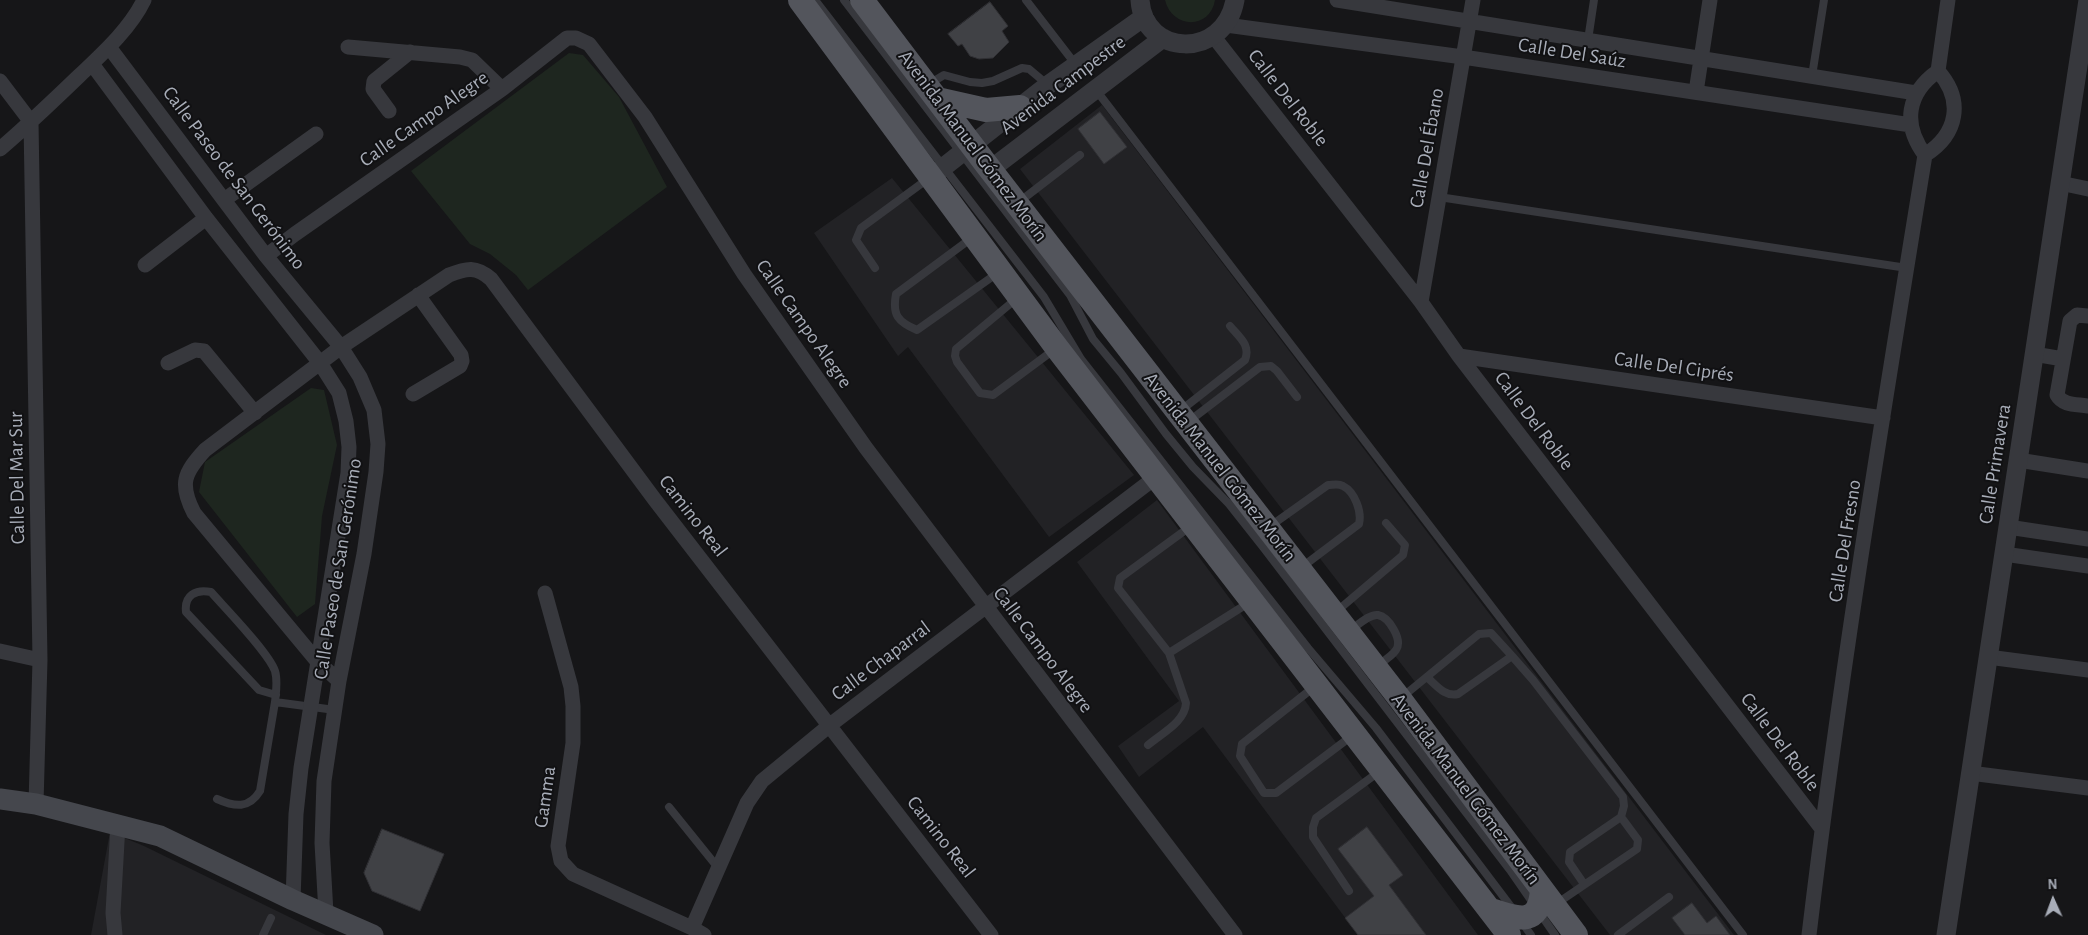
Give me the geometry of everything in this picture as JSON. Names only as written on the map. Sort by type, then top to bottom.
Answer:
[{"type":"main road","name":"Avenida Manuel Gómez Morín","points":[[800,0],[937,172],[974,236],[1057,348],[1250,601],[1317,684],[1490,910],[1532,916],[1576,935]]},
{"type":"main road","name":"Avenida Manuel Gómez Morín","points":[[862,0],[932,92],[966,148],[991,169],[1374,668],[1400,699],[1532,916]]},
{"type":"main road","points":[[932,92],[986,110],[1020,107]]},
{"type":"main road","points":[[0,798],[36,804],[160,836],[293,900],[373,935]]},
{"type":"street","points":[[0,149],[32,122],[109,47],[140,10],[144,0]]},
{"type":"street","points":[[1142,8],[1152,29],[1163,38],[1175,43],[1188,45],[1202,42],[1220,31],[1232,14],[1235,0]]},
{"type":"street","name":"Calle Del Saúz","points":[[1339,0],[1916,93]]},
{"type":"street","name":"Calle Del Ébano","points":[[1421,302],[1473,0]]},
{"type":"street","points":[[1696,92],[1710,0]]},
{"type":"street","points":[[1938,71],[1947,81],[1953,94],[1955,109],[1952,123],[1946,136],[1937,148],[1925,155],[1913,136],[1911,125],[1912,103],[1922,84],[1938,71],[1948,0]]},
{"type":"street","name":"Calle Primavera","points":[[1946,935],[2088,0]]},
{"type":"street","name":"Avenida Campestre","points":[[937,172],[1076,64],[1142,8]]},
{"type":"street","name":"Calle Del Saúz","points":[[1220,31],[1463,57],[1911,125]]},
{"type":"street","name":"Calle Del Roble","points":[[1220,31],[1459,356],[1822,829]]},
{"type":"street","name":"Calle Campo Alegre","points":[[266,256],[502,89],[567,38],[576,38],[589,44],[645,117],[744,274],[866,448],[1235,935]]},
{"type":"street","name":"Avenida Campestre","points":[[991,169],[1163,38]]},
{"type":"street","name":"Calle Paseo de San Gerónimo","points":[[109,47],[266,256],[340,347],[360,377],[374,410],[378,444],[376,472],[364,554],[339,681],[324,780],[322,843],[326,914]]},
{"type":"street","points":[[348,47],[468,58],[502,89]]},
{"type":"street","points":[[389,111],[373,88],[374,81],[410,52]]},
{"type":"street","name":"Calle Paseo de San Gerónimo","points":[[92,64],[206,218],[320,363],[339,393],[348,438],[348,473],[317,661],[296,814],[293,900]]},
{"type":"street","points":[[0,81],[32,122]]},
{"type":"street","name":"Calle Del Mar Sur","points":[[32,122],[40,660],[36,804]]},
{"type":"street","points":[[224,200],[316,134]]},
{"type":"street","name":"Calle Del Fresno","points":[[1809,935],[1822,829],[1883,418],[1925,155]]},
{"type":"street","points":[[2060,183],[2088,188]]},
{"type":"street","points":[[145,265],[206,218]]},
{"type":"street","name":"Camino Real","points":[[339,681],[317,661],[194,513],[186,498],[184,481],[188,470],[205,450],[340,347],[449,275],[462,270],[482,272],[490,279],[655,500],[991,935]]},
{"type":"street","points":[[413,394],[460,366],[462,361],[461,355],[418,295]]},
{"type":"street","points":[[2088,316],[2077,315],[2070,320],[2057,395],[2065,403],[2088,406]]},
{"type":"street","points":[[168,363],[195,350],[204,351],[255,412]]},
{"type":"street","points":[[2034,354],[2063,359]]},
{"type":"street","name":"Calle Del Ciprés","points":[[1459,356],[1883,418]]},
{"type":"street","points":[[2018,460],[2088,471]]},
{"type":"street","name":"Calle Chaparral","points":[[698,931],[719,869],[747,803],[756,788],[830,725],[1156,477]]},
{"type":"street","points":[[2008,527],[2088,538]]},
{"type":"street","points":[[2004,554],[2088,566]]},
{"type":"street","name":"Gamma","points":[[545,593],[571,687],[573,706],[573,743],[558,846],[561,861],[573,874],[698,931]]},
{"type":"street","points":[[0,651],[40,660]]},
{"type":"street","points":[[1988,657],[2088,670]]},
{"type":"street","points":[[1970,774],[2088,788]]},
{"type":"street","points":[[115,935],[113,913],[118,824]]},
{"type":"lane","points":[[815,0],[937,172],[992,228],[1044,297],[1081,359],[1308,648],[1532,916],[1554,935]]},
{"type":"lane","points":[[844,0],[966,148],[1070,295],[1093,339],[1166,434],[1193,467],[1229,504],[1263,547],[1510,870],[1532,916]]},
{"type":"lane","points":[[1026,0],[1076,64]]},
{"type":"lane","points":[[1588,40],[1594,0]]},
{"type":"lane","points":[[1812,76],[1824,0]]},
{"type":"lane","points":[[932,92],[944,75],[970,82],[993,81],[1022,68],[1029,69],[1048,85]]},
{"type":"lane","points":[[1095,88],[1743,935]]},
{"type":"lane","points":[[1017,203],[1080,155]]},
{"type":"lane","points":[[875,268],[856,240],[856,235],[861,228],[937,172]]},
{"type":"lane","points":[[1439,197],[1907,268]]},
{"type":"lane","points":[[974,236],[896,294],[894,306],[896,316],[905,325],[917,330],[1000,270]]},
{"type":"lane","points":[[1020,296],[956,349],[957,362],[980,393],[994,395],[1057,348]]},
{"type":"lane","points":[[1182,418],[1245,360],[1248,353],[1247,346],[1230,326]]},
{"type":"lane","points":[[1182,418],[1260,367],[1271,366],[1297,397]]},
{"type":"lane","points":[[1268,528],[1328,486],[1338,484],[1345,487],[1360,508],[1359,524],[1299,570]]},
{"type":"lane","points":[[1340,623],[1403,555],[1404,545],[1386,523]]},
{"type":"lane","points":[[1148,745],[1182,718],[1186,703],[1169,653],[1118,588],[1118,584],[1120,578],[1192,525]]},
{"type":"lane","points":[[217,799],[229,804],[242,805],[254,800],[260,791],[275,698],[277,683],[275,670],[266,655],[211,592],[195,592],[188,598],[185,606],[186,612],[259,690],[275,698],[310,707],[335,710]]},
{"type":"lane","points":[[1169,653],[1250,601]]},
{"type":"lane","points":[[1340,623],[1378,615],[1385,618],[1397,636],[1399,643],[1396,650],[1374,668]]},
{"type":"lane","points":[[1400,699],[1479,634],[1491,633],[1533,680],[1623,797],[1624,806],[1621,817],[1570,852],[1568,862],[1584,884]]},
{"type":"lane","points":[[1427,677],[1445,693],[1450,695],[1458,694],[1512,656]]},
{"type":"lane","points":[[1317,684],[1242,744],[1240,756],[1264,793],[1276,792],[1354,734]]},
{"type":"lane","points":[[1349,891],[1313,837],[1313,827],[1316,818],[1382,769]]},
{"type":"lane","points":[[669,807],[719,869]]},
{"type":"lane","points":[[1532,916],[1637,849],[1638,840],[1621,817]]},
{"type":"lane","points":[[1618,935],[1669,897]]},
{"type":"lane","points":[[264,935],[272,918]]},
{"type":"shaded area","points":[[1165,0],[1215,0],[1212,10],[1206,17],[1199,21],[1191,22],[1183,21],[1175,16],[1169,10]]},
{"type":"shaded area","points":[[569,53],[583,55],[619,97],[667,187],[528,290],[516,275],[490,254],[470,244],[411,171]]},
{"type":"shaded area","points":[[1102,105],[1734,935],[1610,935],[1020,169]]},
{"type":"shaded area","points":[[892,178],[1134,475],[1049,537],[908,347],[898,356],[814,233]]},
{"type":"shaded area","points":[[311,388],[324,390],[337,445],[322,516],[315,604],[297,617],[199,492],[205,462]]},
{"type":"shaded area","points":[[1157,500],[1478,935],[1358,935],[1203,727],[1139,777],[1118,746],[1179,701],[1077,562]]},
{"type":"shaded area","points":[[110,832],[144,846],[326,935],[91,935]]},
{"type":"building","points":[[990,2],[1008,26],[1002,31],[1009,42],[993,58],[979,59],[970,56],[962,44],[958,46],[948,34]]},
{"type":"building","points":[[1100,112],[1127,147],[1104,164],[1078,129]]},
{"type":"building","points":[[1367,827],[1403,875],[1389,885],[1426,935],[1358,935],[1345,918],[1374,896],[1338,849]]},
{"type":"building","points":[[382,829],[444,854],[420,911],[372,891],[364,873]]},
{"type":"building","points":[[1692,903],[1707,923],[1716,916],[1730,935],[1685,935],[1672,918]]}]
